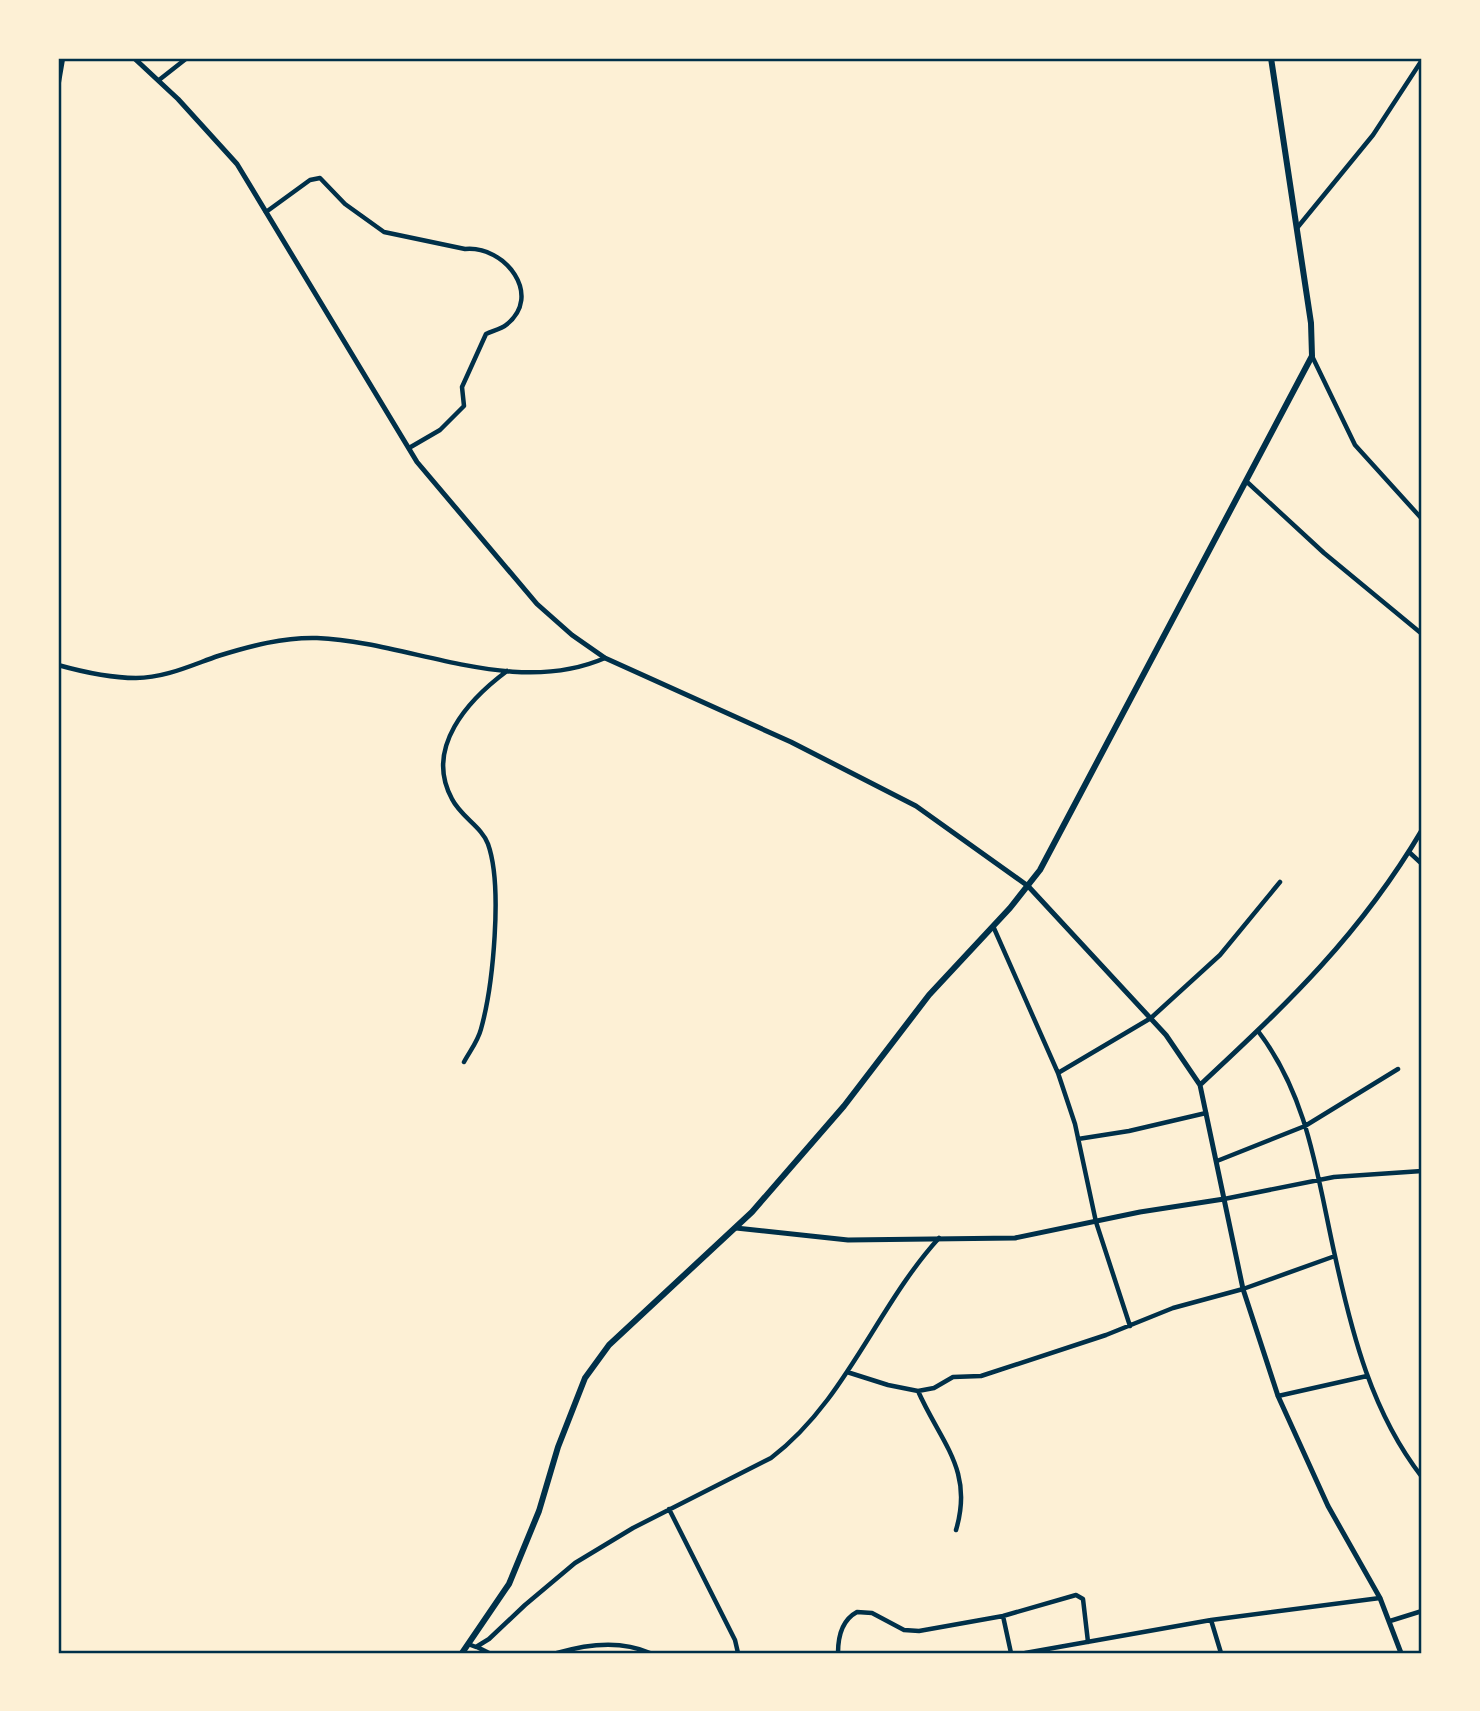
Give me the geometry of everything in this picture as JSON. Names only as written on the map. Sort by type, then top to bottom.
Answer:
[{"type":"main road","points":[[462,1653],[509,1584],[585,1378],[609,1345],[736,1228],[814,1142],[929,995],[1040,870],[1312,356],[1311,323],[1271,58]]},
{"type":"street","points":[[58,87],[63,58]]},
{"type":"street","points":[[134,58],[159,80],[237,164],[408,448],[443,497],[537,604],[572,635],[606,657],[779,737],[916,806],[1028,886],[1167,1035],[1200,1085],[1243,1289],[1278,1396],[1328,1506],[1380,1598],[1401,1653]]},
{"type":"street","points":[[159,80],[187,58]]},
{"type":"street","points":[[1296,228],[1373,135],[1422,60]]},
{"type":"street","points":[[266,212],[310,180],[320,178],[345,204],[384,232],[465,249],[479,248],[503,260],[513,270],[519,283],[519,303],[508,324],[486,334],[462,387],[464,406],[440,430],[408,448]]},
{"type":"street","points":[[1312,356],[1355,445],[1422,519]]},
{"type":"street","points":[[1245,480],[1324,553],[1422,634]]},
{"type":"street","points":[[58,665],[92,674],[138,678],[175,671],[263,643],[316,638],[371,644],[484,670],[541,671],[587,666],[606,657]]},
{"type":"street","points":[[464,1062],[481,1030],[492,977],[495,888],[487,840],[452,800],[443,780],[444,757],[460,714],[478,692],[508,670]]},
{"type":"street","points":[[1200,1085],[1258,1031],[1351,935],[1422,830]]},
{"type":"street","points":[[1409,852],[1422,864]]},
{"type":"street","points":[[1058,1073],[1152,1018],[1220,955],[1280,882]]},
{"type":"street","points":[[993,926],[1058,1073],[1078,1139],[1096,1222],[1130,1326]]},
{"type":"street","points":[[1258,1031],[1285,1070],[1305,1126],[1322,1180],[1335,1256],[1367,1376],[1383,1418],[1422,1477]]},
{"type":"street","points":[[1217,1161],[1305,1126],[1398,1069]]},
{"type":"street","points":[[1078,1139],[1129,1131],[1206,1113]]},
{"type":"street","points":[[736,1228],[819,1239],[1015,1238],[1140,1212],[1322,1180],[1422,1171]]},
{"type":"street","points":[[477,1647],[575,1563],[669,1509],[771,1458],[790,1444],[809,1424],[921,1257],[939,1238]]},
{"type":"street","points":[[846,1372],[918,1391],[934,1388],[953,1377],[981,1376],[1130,1326],[1173,1308],[1243,1289],[1335,1256]]},
{"type":"street","points":[[1278,1396],[1367,1376]]},
{"type":"street","points":[[918,1391],[935,1429],[959,1468],[961,1515],[956,1530]]},
{"type":"street","points":[[669,1509],[735,1640],[738,1653]]},
{"type":"street","points":[[838,1653],[838,1639],[843,1626],[857,1612],[878,1615],[912,1631],[1003,1616],[1079,1595],[1083,1599],[1088,1642]]},
{"type":"street","points":[[1025,1653],[1211,1620],[1380,1598]]},
{"type":"street","points":[[1390,1621],[1422,1611]]},
{"type":"street","points":[[1003,1616],[1011,1653]]},
{"type":"street","points":[[1211,1620],[1221,1653]]},
{"type":"street","points":[[468,1644],[489,1653]]},
{"type":"street","points":[[557,1653],[616,1644],[634,1646],[650,1653]]}]
